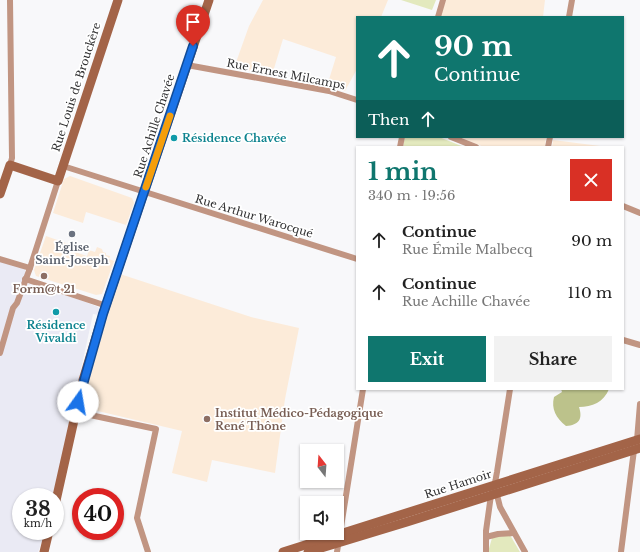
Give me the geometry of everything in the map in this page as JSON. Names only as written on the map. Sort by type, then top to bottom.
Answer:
[{"type":"street","points":[[0,194],[12,158],[10,0]]},
{"type":"street","name":"Rue Louis de Brouckère","points":[[58,181],[118,0]]},
{"type":"street","name":"Rue Achille Chavée","points":[[59,488],[83,380],[209,0]]},
{"type":"street","points":[[438,16],[443,0]]},
{"type":"street","points":[[570,16],[572,0]]},
{"type":"street","name":"Rue Ernest Milcamps","points":[[187,65],[329,91],[356,100]]},
{"type":"street","points":[[454,138],[474,146]]},
{"type":"street","points":[[0,353],[12,308],[17,303],[30,268],[58,181],[10,166]]},
{"type":"street","name":"Rue Arthur Warocqué","points":[[63,166],[356,259]]},
{"type":"street","points":[[624,206],[640,213]]},
{"type":"street","points":[[0,259],[30,268]]},
{"type":"street","points":[[25,279],[107,306]]},
{"type":"street","points":[[624,340],[640,345]]},
{"type":"street","points":[[344,507],[363,390]]},
{"type":"street","points":[[486,552],[486,537],[510,390]]},
{"type":"street","points":[[621,552],[638,444],[640,404]]},
{"type":"street","points":[[76,412],[156,429],[137,518],[148,552]]},
{"type":"street","name":"Rue Hamoir","points":[[344,536],[638,444]]},
{"type":"street","points":[[494,490],[500,507],[525,552]]},
{"type":"street","points":[[486,537],[498,534],[514,533]]},
{"type":"street","points":[[44,552],[47,540]]},
{"type":"street","name":"Rue Hamoir","points":[[283,552],[331,540]]},
{"type":"street","name":"Rue Hamoir","points":[[308,552],[335,540]]},
{"type":"street","points":[[338,552],[339,540]]},
{"type":"shaded area","points":[[263,0],[388,0],[381,16],[356,16],[356,71],[345,91],[327,86],[336,57],[283,39],[272,75],[234,68],[249,26]]},
{"type":"shaded area","points":[[446,0],[545,0],[543,16],[440,16]]},
{"type":"shaded area","points":[[462,138],[546,138],[545,146],[482,146]]},
{"type":"shaded area","points":[[553,140],[600,146],[552,146]]},
{"type":"shaded area","points":[[70,176],[132,198],[134,203],[126,225],[86,212],[83,223],[53,213],[64,179]]},
{"type":"shaded area","points":[[46,236],[80,248],[78,253],[87,256],[89,250],[95,252],[97,247],[102,249],[106,255],[110,256],[109,259],[114,261],[102,294],[96,295],[36,276],[34,270]]},
{"type":"shaded area","points":[[0,261],[25,269],[26,283],[86,302],[98,307],[100,311],[99,315],[93,314],[55,488],[12,488],[12,540],[43,540],[38,552],[0,552]]},
{"type":"shaded area","points":[[120,274],[251,317],[299,328],[285,399],[275,473],[212,460],[207,482],[172,473],[182,431],[81,407],[100,334]]},
{"type":"green space","points":[[401,0],[436,0],[432,10]]},
{"type":"green space","points":[[405,138],[442,138],[462,146],[403,146]]},
{"type":"green space","points":[[561,390],[609,390],[607,394],[597,403],[579,407],[579,421],[566,426],[559,420],[553,405],[554,397],[562,392]]},
{"type":"green space","points":[[510,535],[520,552],[488,552],[492,538]]},
{"type":"slow traffic","points":[[146,187],[170,116]]},
{"type":"place","name":"Résidence Chavée","points":[[174,138]]},
{"type":"place","name":"Église Saint-Joseph","points":[[72,234]]},
{"type":"place","name":"Form@t 21","points":[[44,276]]},
{"type":"place","name":"Résidence Vivaldi","points":[[56,312]]},
{"type":"place","name":"Institut Médico-Pédagogique René Thône","points":[[207,419]]},
{"type":"route","points":[[78,402],[83,380],[103,314],[107,306],[193,46]]}]
